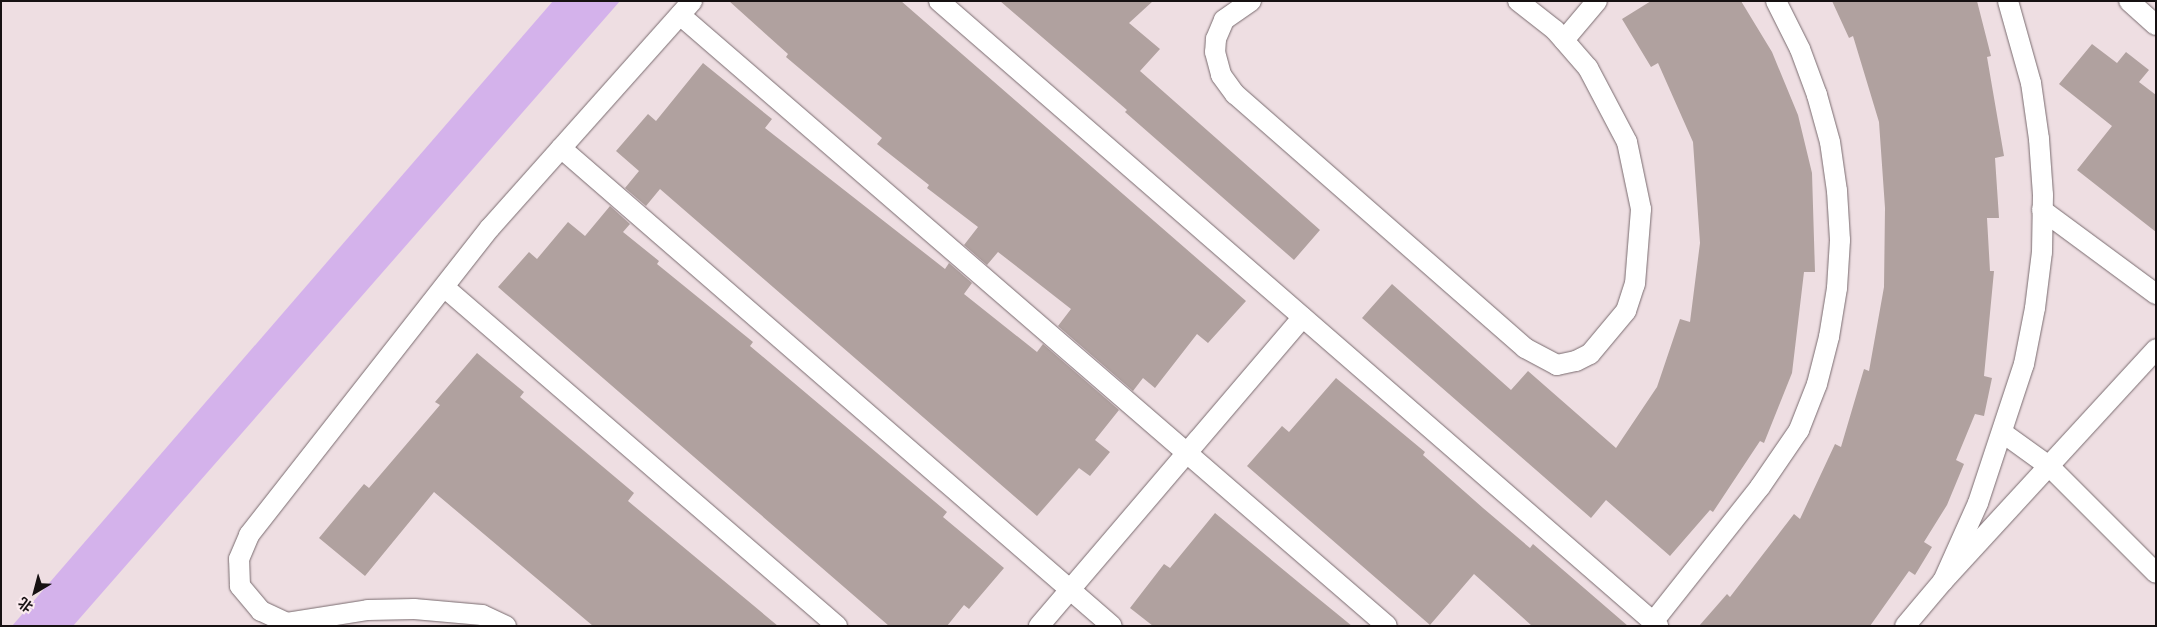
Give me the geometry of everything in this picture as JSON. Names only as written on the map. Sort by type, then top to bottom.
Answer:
[{"type":"lane","points":[[1252,1],[1224,20],[1216,38],[1215,52],[1221,76],[1235,94],[1525,348],[1557,365],[1576,361],[1590,354],[1626,311],[1635,284],[1641,209],[1627,142],[1588,68],[1555,30],[1518,1]]},
{"type":"lane","points":[[1564,40],[1597,1]]},
{"type":"lane","points":[[945,3],[1302,317],[1656,624],[1760,487],[1799,430],[1817,384],[1829,337],[1837,288],[1840,240],[1837,191],[1830,142],[1817,95],[1800,48],[1776,1]]},
{"type":"lane","points":[[1943,581],[1978,503],[2003,433],[2024,364],[2035,308],[2042,252],[2039,139],[2031,83],[2008,1]]},
{"type":"lane","points":[[2129,1],[2156,25]]},
{"type":"lane","points":[[506,626],[482,615],[414,608],[368,610],[287,623],[261,611],[240,586],[240,559],[250,535],[490,228],[686,8],[1187,453],[1387,626]]},
{"type":"lane","points":[[561,148],[1112,626]]},
{"type":"lane","points":[[2042,210],[2156,294]]},
{"type":"lane","points":[[444,287],[837,626]]},
{"type":"lane","points":[[1039,626],[1302,317]]},
{"type":"lane","points":[[1905,626],[1943,581],[2156,349]]},
{"type":"lane","points":[[2003,433],[2049,466],[2156,573]]},
{"type":"shaded area","points":[[553,1],[620,1],[73,626],[12,626]]},
{"type":"building","points":[[729,1],[901,1],[1246,301],[1208,343],[1197,334],[1155,388],[1143,378],[1133,391],[1058,326],[1071,309],[998,252],[987,265],[964,245],[978,227],[927,188],[929,185],[877,144],[882,138],[786,57],[788,54]]},
{"type":"building","points":[[1000,1],[1153,1],[1129,23],[1160,49],[1140,71],[1320,230],[1294,260],[1125,112],[1127,110]]},
{"type":"building","points":[[1651,1],[1741,1],[1772,52],[1798,115],[1812,173],[1815,272],[1804,272],[1792,373],[1764,443],[1760,441],[1713,512],[1710,510],[1670,556],[1606,500],[1591,518],[1362,318],[1392,284],[1511,390],[1528,371],[1616,448],[1657,387],[1680,319],[1690,322],[1700,243],[1693,142],[1658,63],[1651,67],[1622,19]]},
{"type":"building","points":[[1832,1],[1977,1],[1991,56],[1987,57],[2004,156],[1995,158],[1999,218],[1987,218],[1990,271],[1994,271],[1984,376],[1992,378],[1984,416],[1975,414],[1956,460],[1964,464],[1947,505],[1924,542],[1932,547],[1915,575],[1909,571],[1870,626],[1699,626],[1727,594],[1730,597],[1794,514],[1800,519],[1835,444],[1841,447],[1864,369],[1869,371],[1884,287],[1885,208],[1879,122],[1853,36],[1849,38]]},
{"type":"building","points":[[2092,44],[2117,63],[2126,52],[2149,70],[2139,82],[2156,95],[2156,232],[2077,170],[2112,126],[2059,84]]},
{"type":"building","points":[[703,63],[772,119],[765,128],[945,269],[949,263],[972,283],[964,294],[1037,352],[1043,344],[1119,410],[1095,440],[1110,452],[1090,476],[1079,468],[1037,516],[660,189],[646,206],[625,188],[639,171],[616,151],[648,114],[656,121]]},
{"type":"building","points":[[610,206],[630,224],[623,232],[659,261],[657,264],[753,342],[750,346],[947,512],[943,517],[1004,568],[969,609],[964,605],[947,626],[889,626],[498,287],[529,252],[537,259],[568,222],[585,236]]},
{"type":"building","points":[[477,353],[524,392],[520,397],[634,493],[628,501],[778,626],[593,626],[434,492],[365,576],[319,538],[364,484],[369,488],[440,405],[435,402]]},
{"type":"building","points":[[1336,378],[1425,452],[1423,455],[1530,548],[1533,544],[1628,626],[1532,626],[1474,574],[1430,625],[1247,466],[1282,426],[1289,432]]},
{"type":"building","points":[[1215,513],[1352,626],[1153,626],[1130,608],[1164,564],[1170,568]]}]
